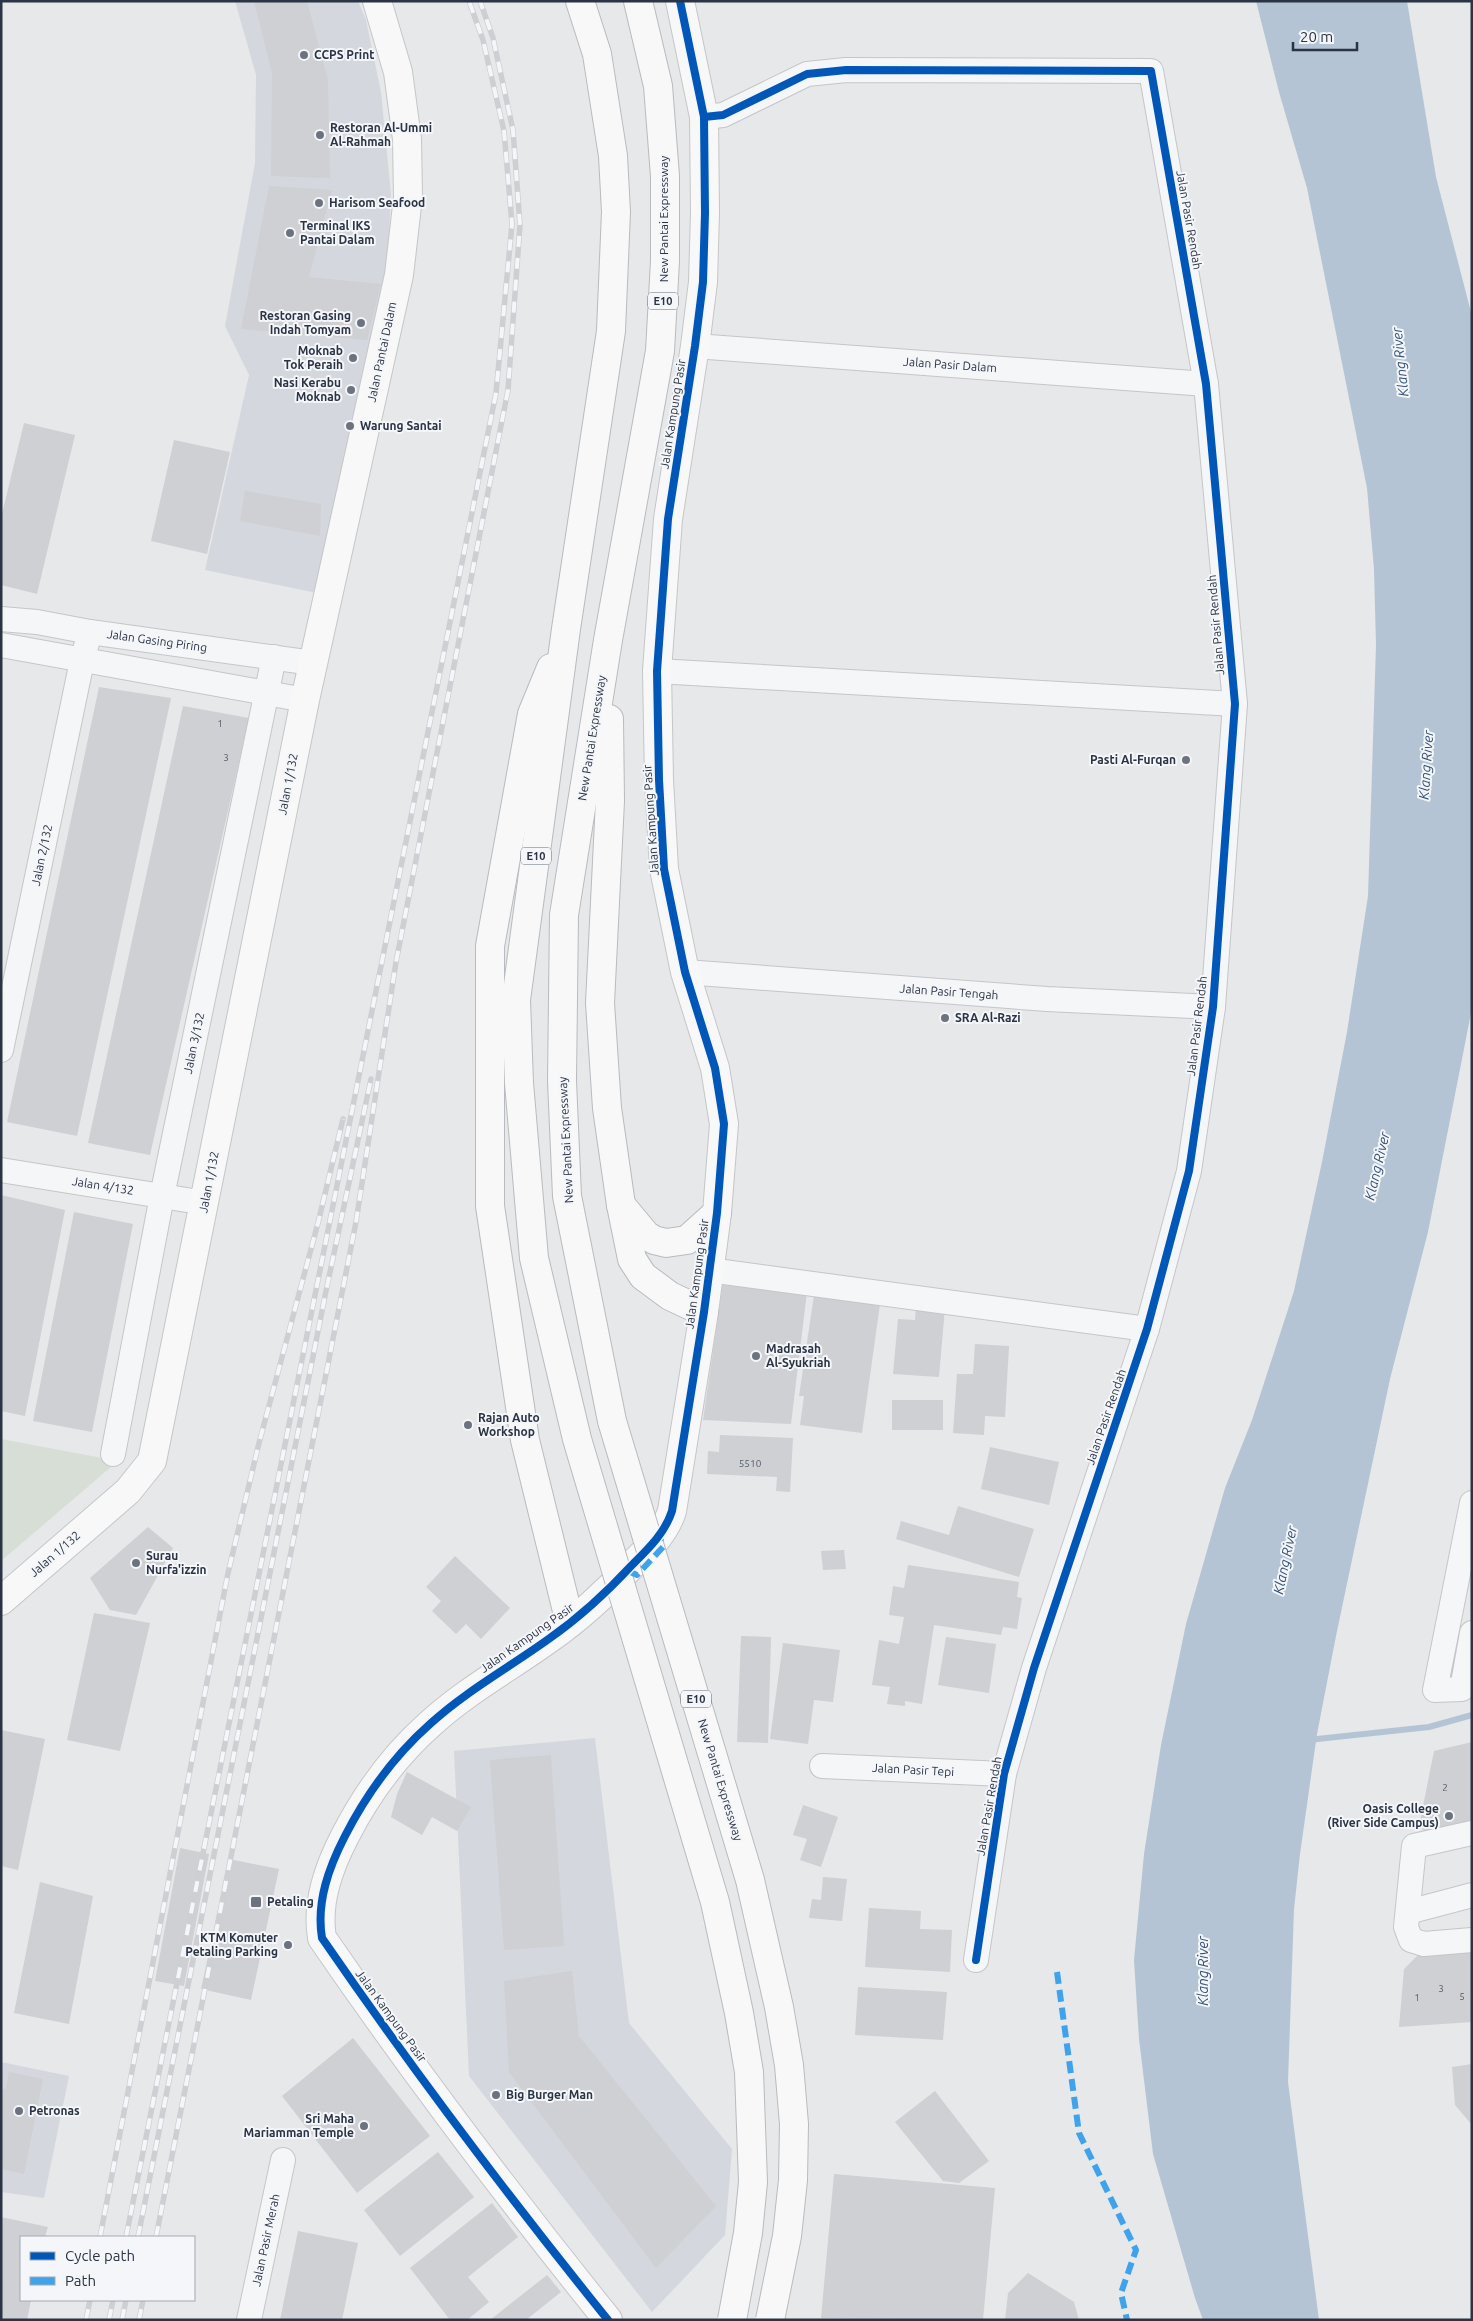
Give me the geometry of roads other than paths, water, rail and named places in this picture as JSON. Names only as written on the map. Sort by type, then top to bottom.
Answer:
[{"type":"main road","name":"Jalan Pantai Dalam","points":[[305,700],[398,275],[406,223],[408,197],[407,139],[398,72],[377,1]]},
{"type":"main road","name":"E10","points":[[580,1],[597,54],[614,156],[616,212],[612,331],[566,629],[516,1000],[519,1083],[534,1258],[572,1420],[715,1902],[739,2013],[749,2072],[753,2182],[748,2233],[732,2320]]},
{"type":"main road","name":"New Pantai Expressway","points":[[638,1],[658,86],[666,176],[666,261],[660,351],[608,640],[564,915],[562,1082],[567,1196],[612,1421],[750,1880],[779,2007],[789,2065],[794,2124],[793,2180],[787,2236],[770,2320]]},
{"type":"main road","name":"Jalan Kampung Pasir","points":[[608,2320],[554,2252],[386,2030],[322,1938],[320,1924],[325,1888],[334,1857],[366,1799],[397,1759],[429,1725],[467,1695],[570,1623],[625,1573],[668,1523],[672,1511],[704,1312],[717,1213],[724,1124],[714,1068],[685,972],[664,869],[659,780],[657,671],[668,519],[703,282],[705,213],[704,117],[680,1]]},
{"type":"main road","points":[[566,629],[532,714],[490,946],[490,1206],[525,1440],[570,1623]]},
{"type":"main road","points":[[608,640],[610,801],[600,1003],[607,1108],[621,1205],[632,1258],[643,1276],[670,1296],[704,1312]]},
{"type":"main road","name":"Jalan 1/132","points":[[1,1601],[128,1492],[152,1461],[305,700]]},
{"type":"main road","points":[[621,1205],[646,1235],[654,1240],[666,1243],[687,1240],[717,1213]]},
{"type":"street","name":"Jalan Pasir Rendah","points":[[704,117],[723,115],[807,74],[836,71],[1151,71],[1206,384],[1235,704],[1213,1007],[1189,1171],[1148,1329],[1034,1668],[1004,1774],[976,1960]]},
{"type":"street","name":"Jalan Pasir Dalam","points":[[695,346],[1206,384]]},
{"type":"street","name":"Jalan Gasing Piring","points":[[1,619],[37,622],[90,632],[313,663]]},
{"type":"street","name":"Jalan 2/132","points":[[1,1050],[82,661],[90,632]]},
{"type":"street","points":[[1,645],[33,649],[82,661],[305,700]]},
{"type":"street","name":"Jalan 3/132","points":[[113,1454],[162,1196],[268,694],[274,657]]},
{"type":"street","points":[[657,671],[1235,704]]},
{"type":"street","name":"Jalan Pasir Tengah","points":[[685,972],[1028,998],[1213,1007]]},
{"type":"street","name":"Jalan 4/132","points":[[1,1170],[205,1202]]},
{"type":"street","points":[[709,1270],[1148,1329]]},
{"type":"street","points":[[1472,1503],[1435,1690],[1462,1689],[1472,1633]]},
{"type":"street","name":"Jalan Pasir Tepi","points":[[822,1766],[1004,1774]]},
{"type":"street","points":[[1472,1833],[1414,1846],[1406,1927],[1411,1940],[1424,1944],[1472,1940]]},
{"type":"street","points":[[1408,1912],[1472,1895]]},
{"type":"street","name":"Jalan Pasir Merah","points":[[249,2320],[283,2160]]},
{"type":"water","name":"Klang River","points":[[1256,1],[1407,1],[1436,177],[1472,316],[1472,1008],[1428,1232],[1390,1379],[1336,1636],[1317,1734],[1294,1909],[1288,2082],[1319,2320],[1203,2320],[1153,2154],[1139,2039],[1134,1960],[1144,1854],[1161,1745],[1186,1624],[1225,1488],[1252,1420],[1294,1291],[1322,1162],[1347,1032],[1368,896],[1376,645],[1374,569],[1367,488],[1307,188],[1279,92]]},
{"type":"waterway","points":[[1308,1740],[1429,1727],[1472,1715]]},
{"type":"railway","points":[[126,2236],[496,393],[512,224],[504,131],[483,40],[469,1]]},
{"type":"railway","points":[[156,2236],[356,1222],[396,962],[508,390],[520,225],[513,130],[493,38],[480,1]]},
{"type":"railway","points":[[138,2236],[326,1291],[371,1079]]},
{"type":"railway","points":[[100,2236],[228,1573],[259,1443],[318,1223],[343,1119]]},
{"type":"railway","points":[[86,2320],[90,2301]]},
{"type":"railway","points":[[109,2320],[113,2301]]},
{"type":"railway","points":[[122,2320],[126,2301]]},
{"type":"railway","points":[[139,2320],[143,2301]]},
{"type":"place","name":"CCPS Print","points":[[304,55]]},
{"type":"place","name":"Restoran Al-Ummi Al-Rahmah","points":[[320,135]]},
{"type":"place","name":"Harisom Seafood","points":[[319,203]]},
{"type":"place","name":"Terminal IKS Pantai Dalam","points":[[290,233]]},
{"type":"place","name":"Restoran Gasing Indah Tomyam","points":[[361,323]]},
{"type":"place","name":"Moknab Tok Peraih","points":[[353,358]]},
{"type":"place","name":"Nasi Kerabu Moknab","points":[[351,390]]},
{"type":"place","name":"Warung Santai","points":[[350,426]]},
{"type":"place","name":"Pasti Al-Furqan","points":[[1186,760]]},
{"type":"place","name":"SRA Al-Razi","points":[[945,1018]]},
{"type":"place","name":"Madrasah Al-Syukriah","points":[[756,1356]]},
{"type":"place","name":"Rajan Auto Workshop","points":[[468,1425]]},
{"type":"place","name":"Surau Nurfa'izzin","points":[[136,1563]]},
{"type":"place","name":"Oasis College (River Side Campus)","points":[[1449,1816]]},
{"type":"place","name":"Petaling","points":[[256,1902]]},
{"type":"place","name":"KTM Komuter Petaling Parking","points":[[288,1945]]},
{"type":"place","name":"Big Burger Man","points":[[496,2095]]},
{"type":"place","name":"Petronas","points":[[19,2111]]},
{"type":"place","name":"Sri Maha Mariamman Temple","points":[[364,2126]]}]
